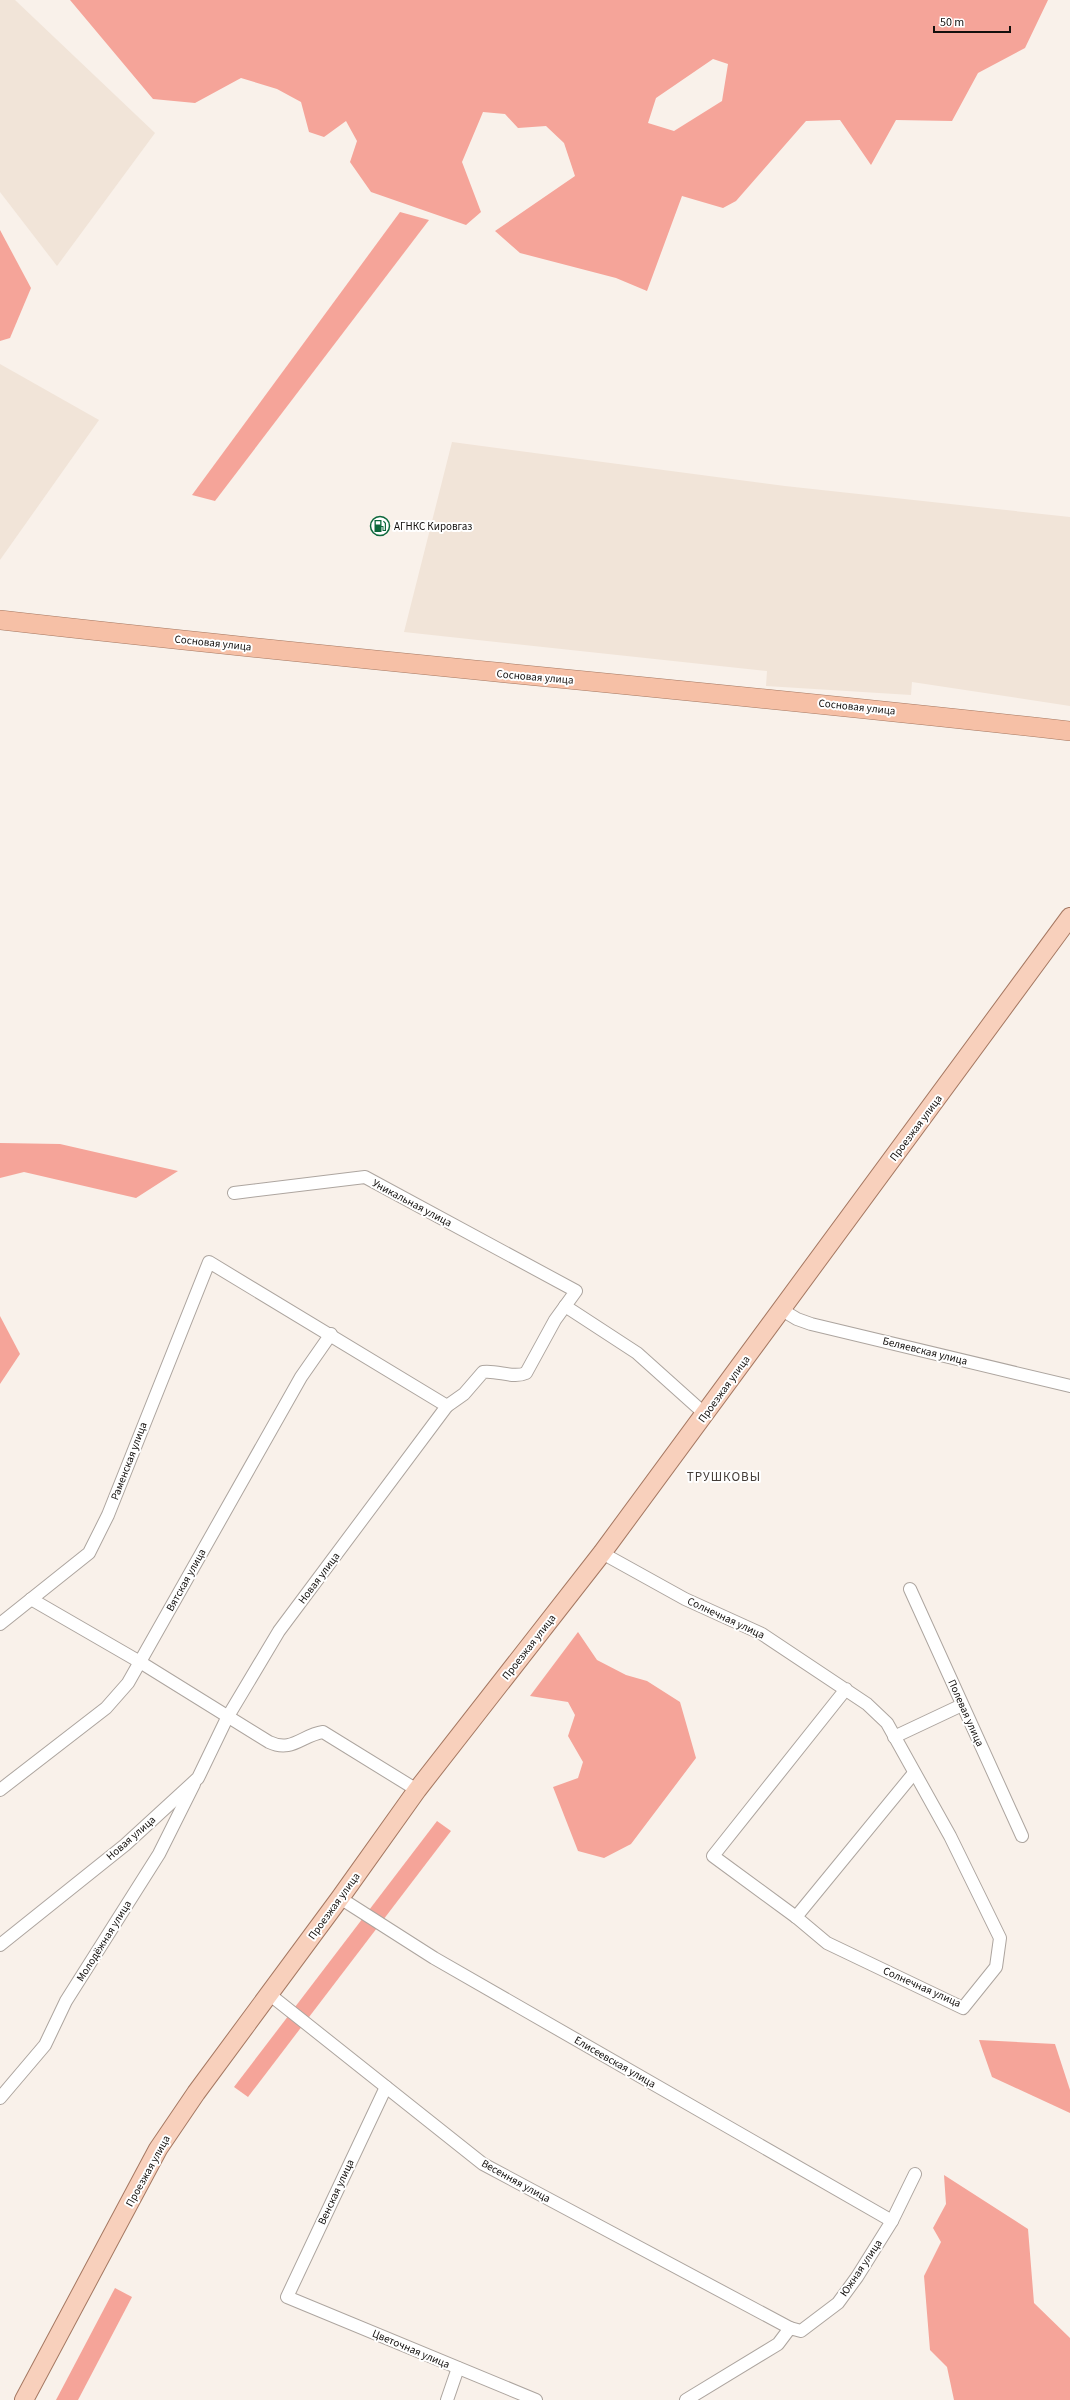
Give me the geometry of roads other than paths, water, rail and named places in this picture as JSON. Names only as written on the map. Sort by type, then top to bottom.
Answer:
[{"type":"highway","name":"Сосновая улица","points":[[0,620],[510,674],[823,703],[1070,731]]},
{"type":"main road","name":"Проезжая улица","points":[[24,2400],[158,2149],[196,2093],[340,1898],[417,1790],[602,1554],[1070,917]]},
{"type":"street","name":"Уникальная улица","points":[[234,1193],[365,1177],[576,1291],[565,1306]]},
{"type":"street","name":"Раменская улица","points":[[0,1624],[89,1553],[108,1515],[209,1262],[331,1334]]},
{"type":"street","points":[[565,1306],[637,1354],[705,1414]]},
{"type":"street","name":"Новая улица","points":[[0,1945],[124,1845],[198,1778],[227,1718],[279,1631],[447,1406],[464,1394],[483,1372],[495,1371],[518,1377],[526,1373],[565,1306]]},
{"type":"street","name":"Беляевская улица","points":[[782,1310],[797,1319],[811,1324],[1070,1386]]},
{"type":"street","points":[[331,1334],[447,1406]]},
{"type":"street","name":"Вятская улица","points":[[0,1790],[106,1708],[128,1683],[301,1377],[331,1334]]},
{"type":"street","name":"Солнечная улица","points":[[602,1554],[685,1599],[762,1634],[846,1690],[867,1704],[887,1723],[950,1836],[1000,1938],[996,1967],[963,2008],[827,1943],[796,1917],[713,1856],[846,1690]]},
{"type":"street","name":"Полевая улица","points":[[910,1589],[1022,1836]]},
{"type":"street","points":[[31,1599],[140,1662],[227,1718],[279,1747],[287,1746],[316,1733],[323,1732],[417,1790]]},
{"type":"street","points":[[894,1737],[962,1705]]},
{"type":"street","points":[[796,1917],[914,1773]]},
{"type":"street","name":"Молодёжная улица","points":[[0,2098],[44,2045],[66,2001],[159,1854],[198,1778]]},
{"type":"street","name":"Елисеевская улица","points":[[340,1898],[434,1958],[892,2221]]},
{"type":"street","name":"Весенняя улица","points":[[269,1994],[483,2164],[790,2328]]},
{"type":"street","name":"Венская улица","points":[[287,2297],[386,2087]]},
{"type":"street","name":"Южная улица","points":[[790,2328],[801,2331],[838,2303],[857,2277],[892,2221],[915,2174]]},
{"type":"street","name":"Цветочная улица","points":[[287,2297],[536,2400]]},
{"type":"street","points":[[686,2400],[778,2344],[790,2328]]},
{"type":"street","points":[[447,2400],[458,2368]]},
{"type":"place","name":"АГНКС Кировгаз","points":[[380,526]]},
{"type":"district","name":"ТРУШКОВЫ","points":[[724,1477]]}]
